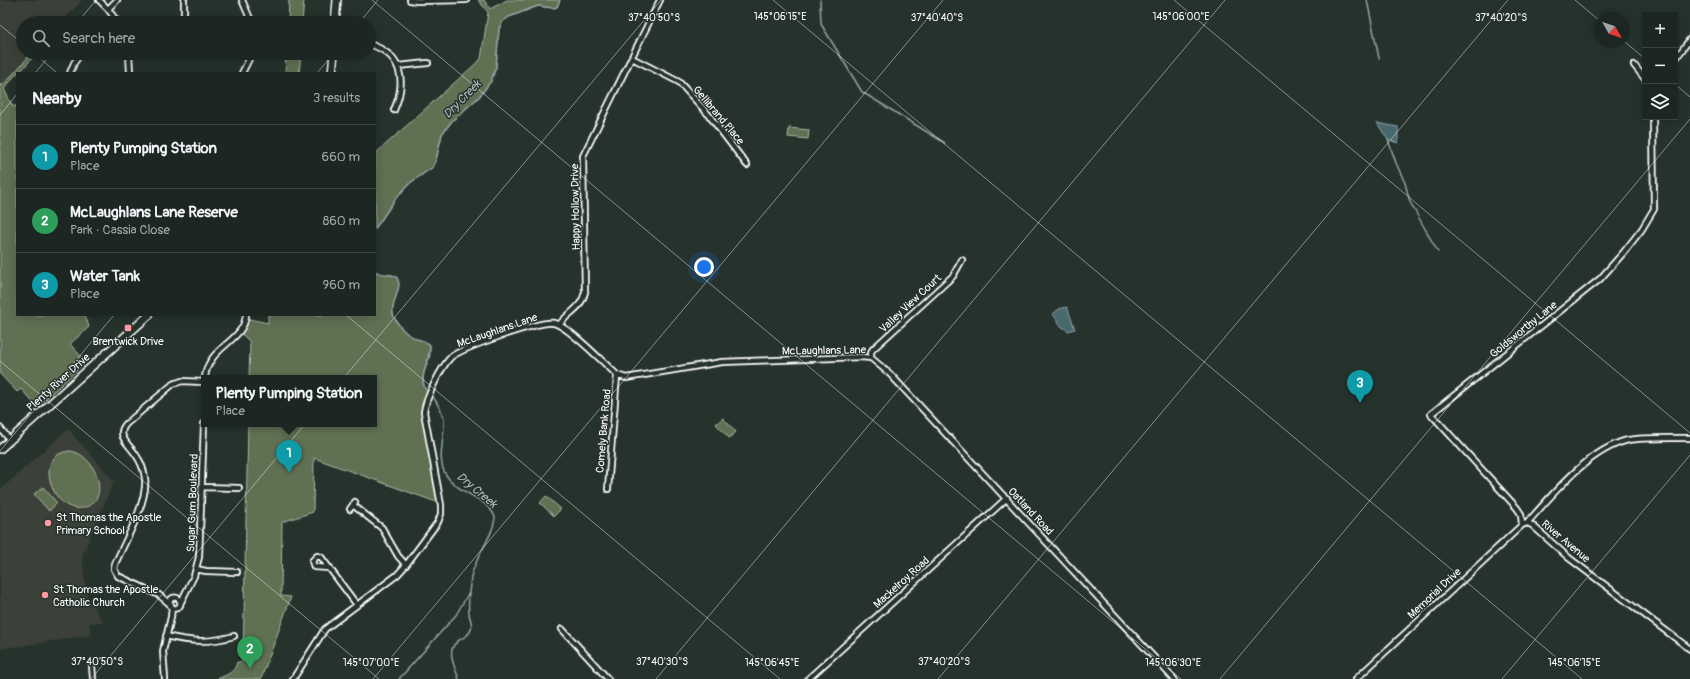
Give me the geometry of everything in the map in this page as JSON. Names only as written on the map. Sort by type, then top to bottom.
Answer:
[{"type":"street","points":[[99,0],[113,16]]},
{"type":"street","points":[[108,9],[117,0]]},
{"type":"street","points":[[184,0],[184,16]]},
{"type":"street","points":[[242,0],[249,16]]},
{"type":"street","points":[[336,16],[337,0]]},
{"type":"street","points":[[410,0],[466,0]]},
{"type":"street","name":"Happy Hollow Drive","points":[[559,325],[563,319],[581,304],[585,292],[583,156],[660,0]]},
{"type":"street","points":[[1678,56],[1690,39]]},
{"type":"street","points":[[376,48],[387,53],[398,66],[401,88],[394,110]]},
{"type":"street","name":"Gellibrand Place","points":[[632,58],[678,82],[708,114],[747,165]]},
{"type":"street","points":[[70,72],[76,60]]},
{"type":"street","points":[[129,60],[130,72]]},
{"type":"street","points":[[242,72],[248,60]]},
{"type":"street","points":[[332,72],[333,60]]},
{"type":"street","points":[[398,66],[428,63]]},
{"type":"street","points":[[1634,66],[1642,75]]},
{"type":"street","name":"Goldsworthy Lane","points":[[1524,524],[1517,508],[1431,414],[1600,279],[1638,235],[1654,209],[1653,120]]},
{"type":"street","name":"Valley View Court","points":[[871,358],[871,352],[873,349],[953,276],[962,260]]},
{"type":"street","name":"Plenty River Drive","points":[[0,449],[148,316]]},
{"type":"street","points":[[206,375],[207,367],[212,358],[240,331],[246,316]]},
{"type":"street","name":"McLaughlans Lane","points":[[293,679],[325,630],[397,575],[435,528],[441,514],[441,505],[424,412],[426,400],[452,356],[460,351],[534,324],[552,322],[559,325]]},
{"type":"street","points":[[559,325],[617,375]]},
{"type":"street","name":"McLaughlans Lane","points":[[617,375],[632,378],[722,362],[861,357],[871,358]]},
{"type":"street","name":"Oatland Road","points":[[871,358],[889,373],[1007,498],[1174,679]]},
{"type":"street","name":"Comely Bank Road","points":[[608,489],[617,375]]},
{"type":"street","points":[[159,595],[175,608],[180,605],[176,597],[159,595],[121,578],[117,575],[114,569],[142,500],[145,485],[141,465],[137,456],[123,438],[122,431],[126,424],[173,384],[182,381],[201,382]]},
{"type":"street","name":"Sugar Gum Boulevard","points":[[165,679],[162,660],[166,636],[196,568],[200,547],[204,427]]},
{"type":"street","points":[[0,428],[10,440]]},
{"type":"street","name":"River Avenue","points":[[1524,524],[1578,470],[1612,446],[1630,440],[1690,438]]},
{"type":"street","points":[[202,487],[239,488]]},
{"type":"street","name":"Mackelroy Road","points":[[808,679],[1007,498]]},
{"type":"street","points":[[353,505],[382,528],[398,556],[406,565]]},
{"type":"street","name":"River Avenue","points":[[1524,524],[1532,525],[1569,558],[1690,650]]},
{"type":"street","name":"Memorial Drive","points":[[1356,679],[1524,524]]},
{"type":"street","points":[[196,568],[206,571],[237,572]]},
{"type":"street","points":[[330,568],[357,605]]},
{"type":"street","name":"Sugar Gum Boulevard","points":[[170,624],[171,600],[176,597],[191,581]]},
{"type":"street","points":[[562,629],[608,679]]},
{"type":"street","points":[[166,636],[187,641],[204,642],[234,636]]},
{"type":"street","points":[[92,665],[93,679]]},
{"type":"shaded area","points":[[0,0],[82,0],[67,16],[16,16],[16,60],[25,60],[1,86]]},
{"type":"shaded area","name":"St Thomas the Apostle Primary School","points":[[68,429],[114,481],[82,556],[87,596],[103,622],[89,623],[91,635],[0,649],[0,490]]},
{"type":"green space","points":[[289,0],[304,0],[303,16],[288,16]]},
{"type":"green space","points":[[478,0],[484,0],[490,9],[507,0],[560,0],[557,7],[553,8],[538,6],[509,17],[502,22],[499,29],[496,67],[491,81],[479,97],[452,121],[442,134],[433,167],[410,183],[396,198],[376,228],[376,153],[481,59],[488,12]]},
{"type":"green space","points":[[26,60],[31,60],[20,72],[16,72],[16,74],[4,89],[13,107],[16,106],[16,316],[85,316],[89,327],[70,344],[86,362],[37,407],[21,389],[17,392],[0,374],[0,84],[2,86]]},
{"type":"green space","points":[[286,60],[300,60],[299,72],[285,72]]},
{"type":"green space","points":[[789,128],[809,130],[808,139],[788,137]]},
{"type":"green space","points":[[376,272],[381,274],[393,275],[397,278],[399,286],[393,308],[394,317],[407,334],[430,345],[430,355],[423,378],[423,383],[428,392],[422,412],[439,503],[314,458],[313,512],[282,522],[281,596],[291,597],[261,679],[217,679],[232,671],[237,662],[243,662],[248,427],[377,427],[377,375],[249,375],[250,342],[241,333],[249,319],[268,323],[268,316],[376,316]]},
{"type":"green space","points":[[723,418],[736,432],[729,438],[716,424]]},
{"type":"green space","points":[[70,451],[79,454],[87,460],[93,468],[97,478],[99,488],[97,497],[92,504],[82,508],[72,507],[62,502],[50,483],[49,472],[51,462],[58,455]]},
{"type":"green space","points":[[43,487],[57,503],[49,511],[34,494]]},
{"type":"green space","points":[[546,496],[561,509],[554,516],[540,503]]},
{"type":"water","points":[[1377,123],[1398,127],[1398,143],[1388,140]]},
{"type":"water","points":[[1067,307],[1075,329],[1068,331],[1061,326],[1053,314],[1059,309]]},
{"type":"waterway","name":"Dry Creek","points":[[376,228],[396,198],[410,183],[433,167],[442,134],[452,121],[479,97],[491,81],[496,67],[499,29],[502,22],[509,17],[538,6],[553,8],[557,7],[560,0]]},
{"type":"waterway","points":[[820,0],[821,24],[862,92],[945,143]]},
{"type":"waterway","points":[[1367,0],[1379,58]]},
{"type":"waterway","points":[[1388,140],[1405,183],[1410,202],[1438,252]]},
{"type":"waterway","name":"Dry Creek","points":[[376,272],[381,274],[393,275],[397,278],[399,286],[393,308],[394,317],[407,334],[430,345],[430,351],[423,378],[425,389]]},
{"type":"waterway","name":"Dry Creek","points":[[434,398],[444,420],[441,455],[443,469],[446,475],[458,487],[486,505],[495,517],[494,524],[476,562],[471,577],[469,591],[469,614],[472,625],[468,635],[456,643],[453,647],[453,663],[459,679]]},
{"type":"waterway","name":"Dry Creek","points":[[399,679],[456,615],[468,594]]},
{"type":"place","name":"Brentwick Drive","points":[[128,328]]},
{"type":"place","name":"Water Tank","points":[[1360,403]]},
{"type":"place","name":"Plenty Pumping Station","points":[[289,473]]},
{"type":"place","name":"St Thomas the Apostle Primary School","points":[[48,523]]},
{"type":"place","name":"St Thomas the Apostle Catholic Church","points":[[45,595]]},
{"type":"place","name":"McLaughlans Lane Reserve","points":[[250,669]]}]
